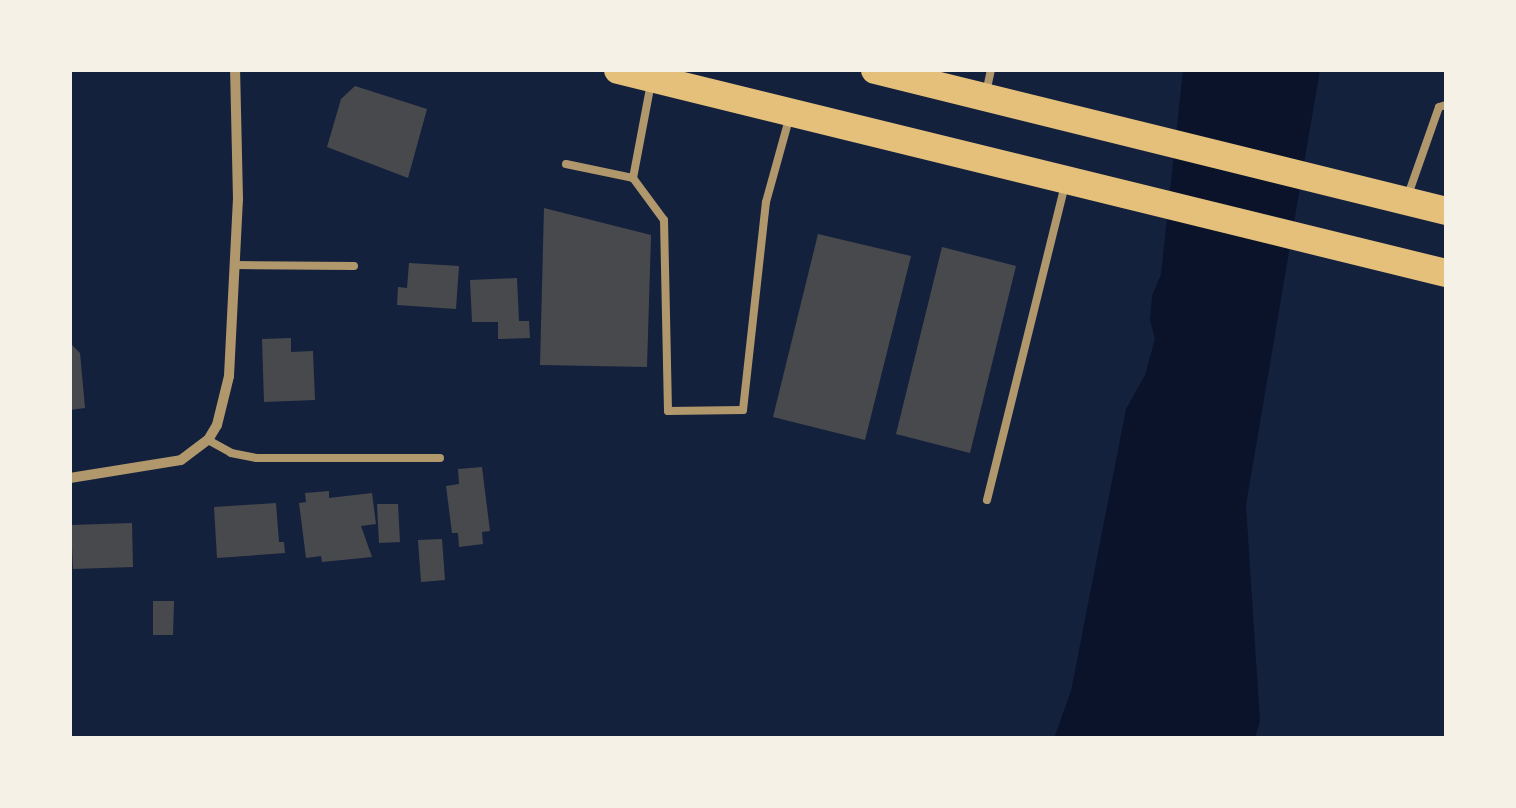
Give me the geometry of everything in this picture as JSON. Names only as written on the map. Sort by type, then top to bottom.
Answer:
[{"type":"highway","points":[[618,70],[1446,273]]},
{"type":"highway","points":[[876,70],[988,84],[1108,128],[1446,211]]},
{"type":"street","points":[[70,478],[161,465],[196,452],[208,440],[224,404],[234,265],[235,70]]},
{"type":"lane","points":[[633,178],[652,78]]},
{"type":"lane","points":[[1396,198],[1439,108],[1446,105]]},
{"type":"lane","points":[[566,164],[633,178],[664,220],[668,411],[743,410],[766,202],[791,113]]},
{"type":"lane","points":[[987,500],[1066,180]]},
{"type":"lane","points":[[234,265],[354,266]]},
{"type":"lane","points":[[208,440],[232,454],[257,458],[440,458]]},
{"type":"water","points":[[1183,70],[1320,70],[1246,505],[1260,721],[1255,738],[1054,738],[1071,691],[1126,409],[1145,375],[1155,339],[1150,320],[1152,296],[1161,274]]},
{"type":"building","points":[[355,86],[427,109],[408,178],[327,147],[341,99]]},
{"type":"building","points":[[544,208],[651,235],[647,367],[540,365]]},
{"type":"building","points":[[818,234],[911,256],[865,440],[773,417]]},
{"type":"building","points":[[942,247],[1016,266],[970,453],[896,434]]},
{"type":"building","points":[[409,263],[459,266],[456,309],[397,305],[398,287],[407,288]]},
{"type":"building","points":[[517,278],[519,321],[529,321],[530,338],[498,339],[498,322],[472,322],[470,280]]},
{"type":"building","points":[[291,338],[291,352],[313,351],[315,400],[264,402],[262,339]]},
{"type":"building","points":[[70,343],[80,353],[85,408],[70,410]]},
{"type":"building","points":[[482,467],[490,531],[482,532],[483,544],[459,547],[458,533],[452,533],[446,486],[459,484],[458,469]]},
{"type":"building","points":[[329,491],[329,498],[372,493],[376,524],[361,526],[372,557],[322,562],[321,556],[306,558],[299,503],[306,502],[305,493]]},
{"type":"building","points":[[276,503],[279,542],[284,542],[285,553],[217,558],[214,507]]},
{"type":"building","points":[[377,504],[398,504],[400,542],[379,543]]},
{"type":"building","points":[[132,523],[133,567],[73,569],[71,525]]},
{"type":"building","points":[[442,539],[445,580],[421,582],[418,540]]},
{"type":"building","points":[[153,601],[174,601],[173,635],[153,635]]}]
